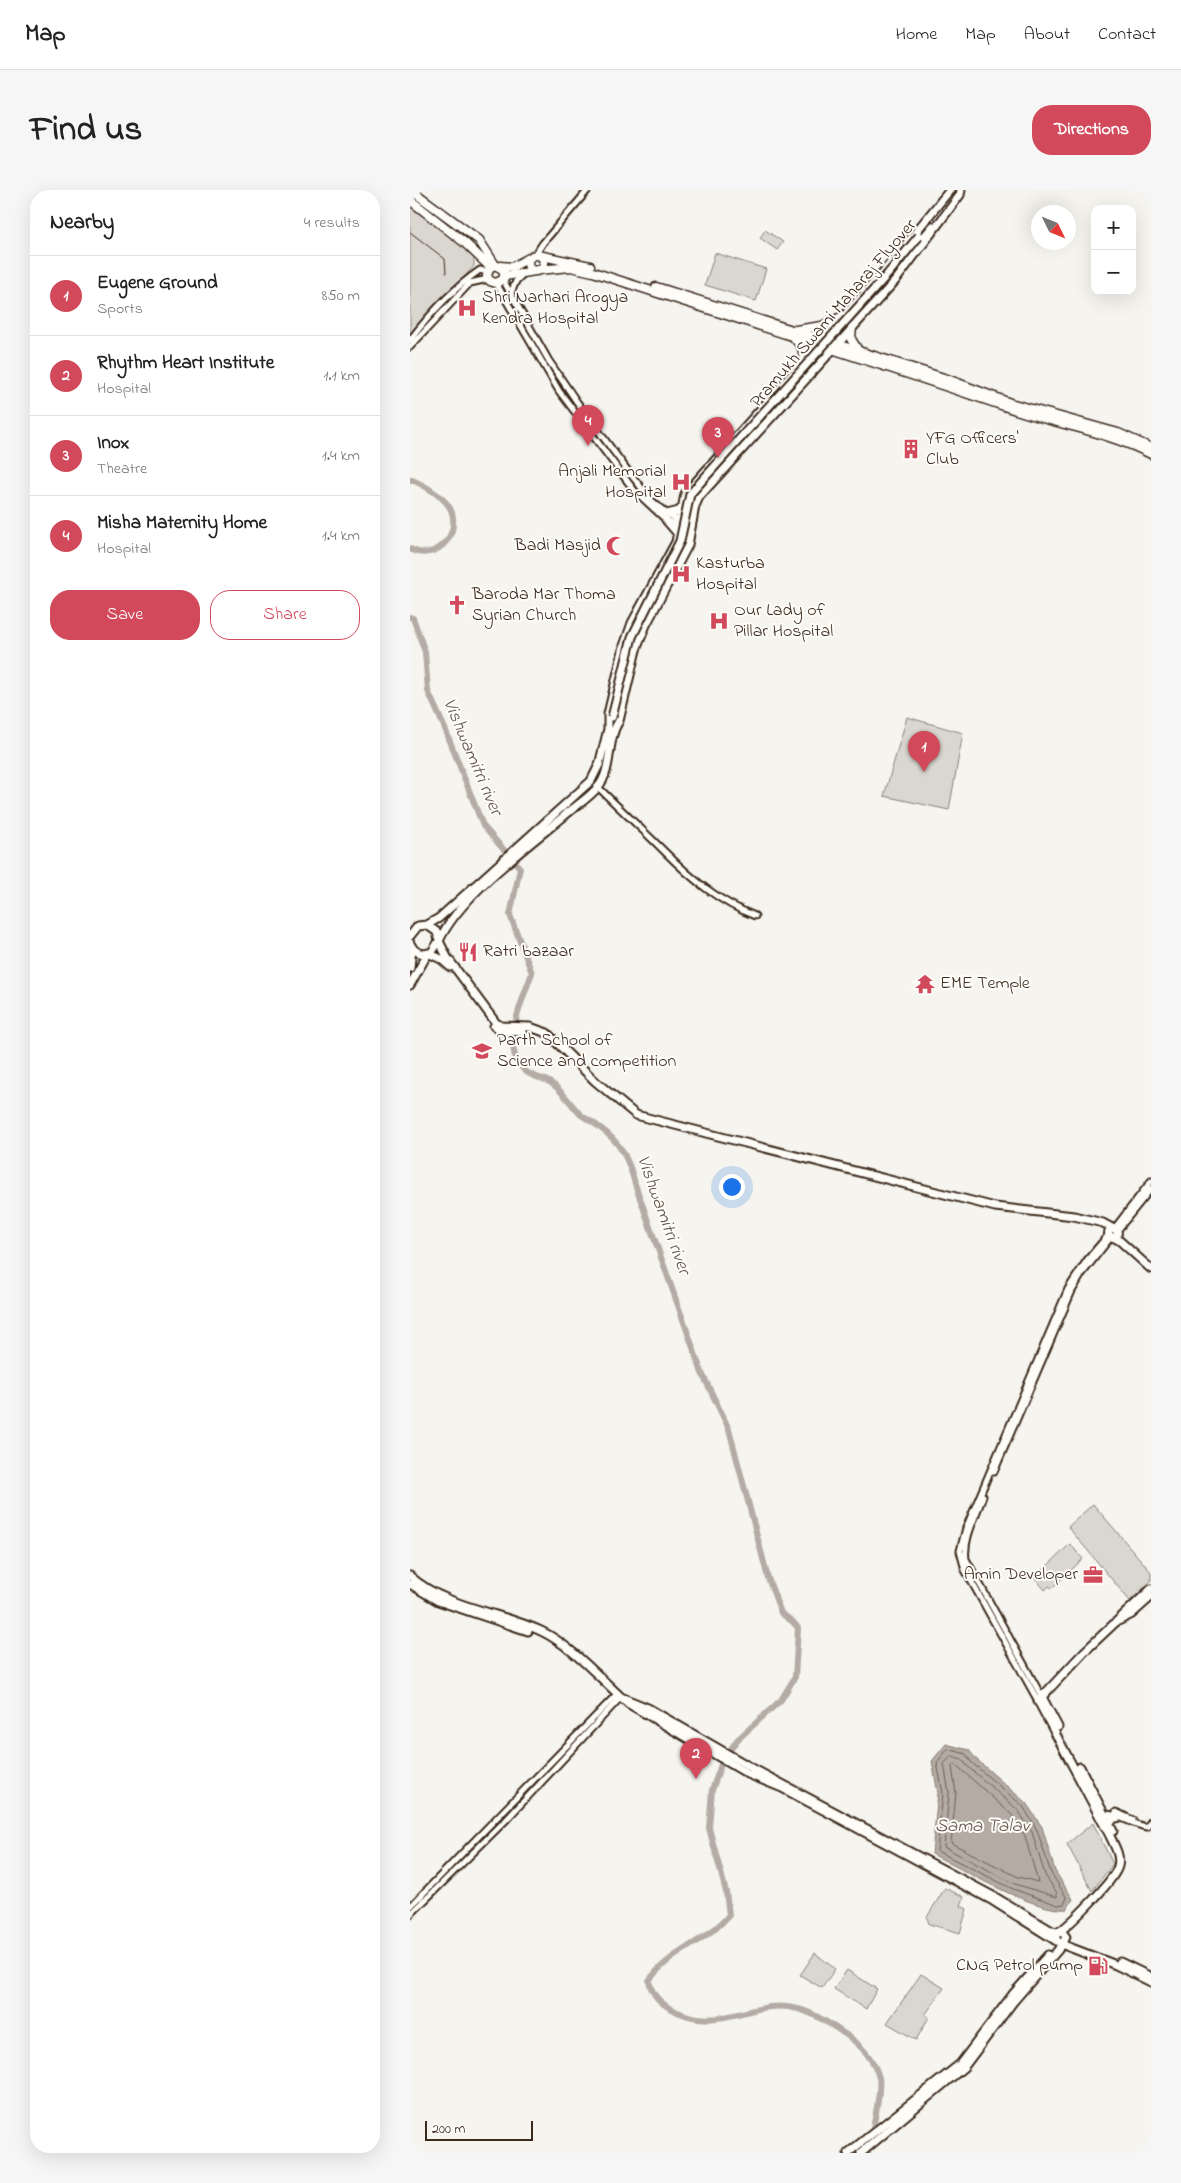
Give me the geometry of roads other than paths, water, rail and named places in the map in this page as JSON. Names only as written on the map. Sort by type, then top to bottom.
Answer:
[{"type":"highway","points":[[411,190],[479,240],[492,270]]},
{"type":"highway","points":[[410,200],[465,242],[501,280]]},
{"type":"highway","points":[[492,270],[512,267],[535,256],[584,264],[1010,408],[1117,439],[1151,454]]},
{"type":"highway","points":[[535,256],[544,263],[542,268],[536,270],[529,266],[535,256]]},
{"type":"highway","points":[[492,270],[503,268],[501,280]]},
{"type":"highway","points":[[501,280],[536,270],[583,269],[793,334],[822,326],[843,316]]},
{"type":"highway","points":[[852,326],[851,339],[860,353]]},
{"type":"highway","points":[[793,334],[802,348],[804,359]]},
{"type":"highway","points":[[832,347],[860,353],[947,379],[1010,403],[1118,433],[1151,448]]},
{"type":"main road","name":"Pramukh Swami Maharaj Flyover","points":[[611,728],[632,637],[680,541],[690,494],[887,275],[952,194],[961,190]]},
{"type":"main road","points":[[528,842],[591,781],[599,765],[611,728],[618,722],[636,650],[646,625],[687,547],[699,497],[832,347],[896,280],[929,239],[960,195],[961,190]]},
{"type":"main road","points":[[410,925],[427,925],[439,918],[528,842],[598,787],[606,766],[611,728],[608,714],[628,632],[678,534],[682,507],[689,489],[952,194]]},
{"type":"main road","points":[[678,534],[666,517],[679,511],[682,507]]},
{"type":"main road","points":[[591,781],[598,781],[598,787]]},
{"type":"main road","points":[[410,985],[428,953],[435,949],[450,920],[495,870]]},
{"type":"main road","points":[[427,925],[434,929],[447,956],[501,1029]]},
{"type":"main road","points":[[410,936],[418,926]]},
{"type":"main road","points":[[411,945],[419,953],[428,953],[445,962],[495,1028],[532,1030],[550,1036],[580,1067],[636,1115],[998,1209],[1092,1220],[1114,1234],[1151,1269]]},
{"type":"main road","points":[[410,968],[411,945]]},
{"type":"main road","points":[[410,1576],[430,1592],[501,1615],[541,1631],[555,1639],[629,1704],[668,1726],[699,1747],[750,1771],[1000,1902],[1058,1942],[1116,1965],[1151,1982]]},
{"type":"main road","points":[[410,1584],[438,1601],[499,1620],[567,1650]]},
{"type":"main road","points":[[1063,1934],[1110,1880],[1119,1865],[1118,1854],[1101,1812],[1040,1699],[1084,1652],[1151,1589]]},
{"type":"main road","points":[[1118,1621],[1132,1614],[1151,1597]]},
{"type":"main road","points":[[620,1695],[648,1708],[704,1740],[750,1771]]},
{"type":"main road","points":[[848,2153],[891,2119],[910,2108],[964,2067],[980,2042],[1058,1950],[1058,1942],[1055,1936],[1063,1934],[1116,1878],[1122,1868],[1122,1852],[1110,1824],[1101,1812]]},
{"type":"main road","points":[[1110,1824],[1113,1819],[1120,1817]]},
{"type":"main road","points":[[1017,1913],[1063,1934],[1074,1943],[1151,1977]]},
{"type":"main road","points":[[861,2153],[892,2128],[910,2108]]},
{"type":"street","points":[[535,256],[543,243],[588,190]]},
{"type":"street","points":[[410,340],[430,315],[463,282],[480,270],[492,270]]},
{"type":"street","points":[[410,347],[470,282],[492,270]]},
{"type":"street","points":[[511,293],[516,281],[524,272]]},
{"type":"street","points":[[501,280],[511,293],[549,361],[576,402],[628,472],[666,517]]},
{"type":"street","points":[[501,280],[559,391],[634,490],[666,517],[692,524]]},
{"type":"street","points":[[598,787],[652,842],[705,890],[738,909],[755,916]]},
{"type":"street","points":[[1114,1234],[1151,1181]]},
{"type":"street","points":[[1040,1699],[965,1570],[960,1551],[962,1542],[1068,1289],[1087,1260],[1114,1234],[1151,1189]]},
{"type":"street","points":[[410,1907],[620,1695]]},
{"type":"street","points":[[410,1915],[506,1819],[620,1695]]},
{"type":"street","points":[[1101,1812],[1148,1827]]},
{"type":"street","points":[[1101,1812],[1122,1814],[1148,1827]]},
{"type":"water","name":"Sama Talav","points":[[946,1744],[969,1750],[975,1758],[1026,1803],[1042,1827],[1055,1871],[1073,1899],[1067,1909],[1037,1904],[999,1889],[932,1854],[938,1793],[932,1761]]},
{"type":"waterway","name":"Vishwamitri river","points":[[410,479],[441,497],[450,507],[453,522],[452,531],[448,539],[436,550],[419,552],[410,549]]},
{"type":"waterway","name":"Vishwamitri river","points":[[410,617],[413,618],[425,652],[428,691],[446,731],[483,826],[520,868],[510,915],[532,973],[515,1023],[513,1049],[517,1061],[527,1073],[548,1081],[555,1086],[580,1114],[607,1133],[619,1146],[627,1161],[702,1373],[729,1429],[768,1578],[781,1613],[798,1628],[795,1677],[781,1700],[737,1740],[722,1762],[712,1790],[709,1828],[726,1892],[729,1915],[710,1932],[667,1962],[649,1981],[650,1985],[653,1993],[661,2002],[686,2015],[703,2019],[719,2018],[781,2006],[810,2013],[851,2038],[870,2058],[879,2078],[878,2103],[868,2153]]},
{"type":"railway","points":[[410,232],[445,259],[446,273]]},
{"type":"place","name":"Shri Narhari Arogya Kendra Hospital","points":[[467,308]]},
{"type":"place","name":"Misha Maternity Home","points":[[588,446]]},
{"type":"place","name":"YFG Officers' Club","points":[[911,449]]},
{"type":"place","name":"Inox","points":[[718,458]]},
{"type":"place","name":"Anjali Memorial Hospital","points":[[681,482]]},
{"type":"place","name":"Badi Masjid","points":[[616,546]]},
{"type":"place","name":"Kasturba Hospital","points":[[681,574]]},
{"type":"place","name":"Baroda Mar Thoma Syrian Church","points":[[457,605]]},
{"type":"place","name":"Our Lady of Pillar Hospital","points":[[719,621]]},
{"type":"place","name":"Eugene Ground","points":[[924,772]]},
{"type":"place","name":"Ratri bazaar","points":[[468,952]]},
{"type":"place","name":"EME Temple","points":[[925,984]]},
{"type":"place","name":"Parth School of Science and competition","points":[[482,1051]]},
{"type":"place","name":"Amin Developer","points":[[1093,1575]]},
{"type":"place","name":"Rhythm Heart Institute","points":[[696,1779]]},
{"type":"place","name":"CNG Petrol pump","points":[[1098,1966]]}]
